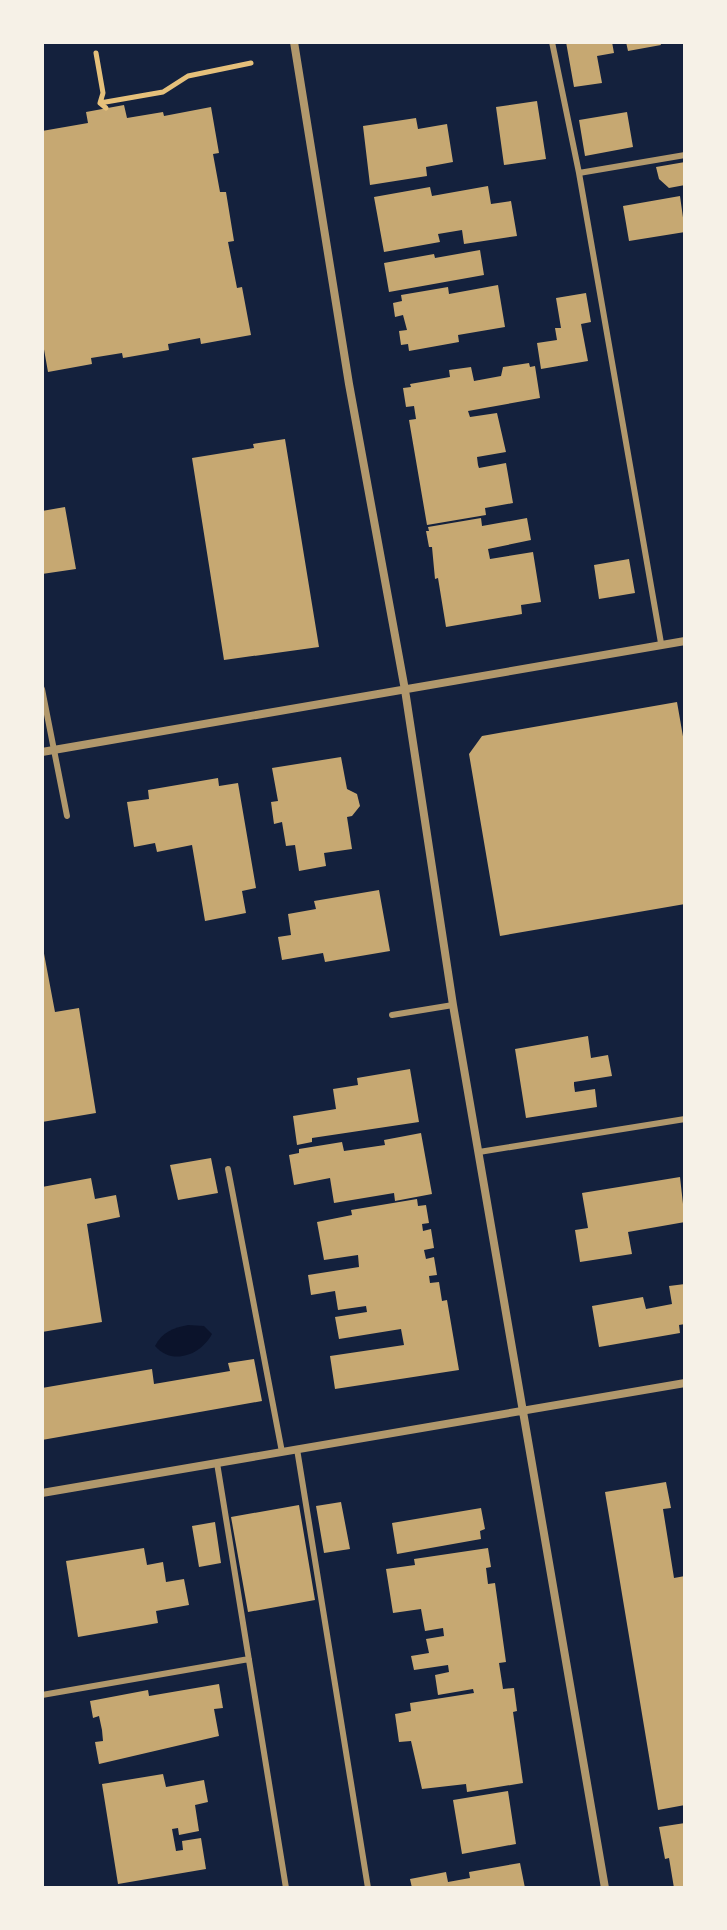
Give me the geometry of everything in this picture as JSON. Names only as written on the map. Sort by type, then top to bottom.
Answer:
[{"type":"street","points":[[294,42],[349,384],[405,690],[453,1005],[605,1888]]},
{"type":"street","points":[[42,752],[685,641]]},
{"type":"street","points":[[42,1493],[685,1383]]},
{"type":"lane","points":[[552,42],[579,173],[661,643]]},
{"type":"lane","points":[[579,173],[685,155]]},
{"type":"lane","points":[[42,689],[67,816]]},
{"type":"lane","points":[[392,1015],[453,1005]]},
{"type":"lane","points":[[479,1152],[685,1119]]},
{"type":"lane","points":[[228,1169],[282,1452]]},
{"type":"lane","points":[[297,1449],[368,1888]]},
{"type":"lane","points":[[217,1463],[286,1888]]},
{"type":"lane","points":[[42,1695],[249,1659]]},
{"type":"path","points":[[96,53],[103,105],[163,92],[188,76],[251,63]]},
{"type":"water","points":[[188,1325],[204,1326],[212,1334],[201,1348],[178,1357],[170,1356],[155,1346],[168,1331]]},
{"type":"building","points":[[566,42],[612,42],[614,53],[597,56],[602,83],[574,87]]},
{"type":"building","points":[[626,42],[660,42],[661,45],[628,51]]},
{"type":"building","points":[[537,101],[546,159],[504,165],[496,107]]},
{"type":"building","points":[[124,105],[127,118],[163,112],[164,116],[211,107],[219,153],[213,154],[220,192],[226,192],[234,241],[228,242],[237,288],[242,287],[251,335],[201,344],[200,338],[168,344],[169,350],[123,358],[122,353],[91,358],[92,364],[48,372],[42,338],[42,131],[88,123],[86,112]]},
{"type":"building","points":[[627,112],[633,147],[585,156],[579,120]]},
{"type":"building","points":[[416,118],[418,129],[447,124],[453,162],[426,167],[427,176],[370,185],[363,126]]},
{"type":"building","points":[[685,162],[685,185],[669,188],[659,179],[656,167]]},
{"type":"building","points":[[488,186],[491,204],[511,201],[517,236],[464,244],[462,230],[438,234],[440,242],[384,252],[374,197],[430,187],[432,196]]},
{"type":"building","points":[[680,196],[685,232],[629,241],[623,206]]},
{"type":"building","points":[[480,250],[484,275],[389,292],[384,263]]},
{"type":"building","points":[[498,285],[505,327],[458,335],[459,342],[409,351],[408,344],[401,345],[399,331],[407,330],[403,315],[395,317],[393,303],[402,301],[401,295],[448,287],[449,294]]},
{"type":"building","points":[[586,293],[591,322],[581,324],[588,361],[541,369],[537,343],[557,340],[555,328],[561,328],[556,298]]},
{"type":"building","points":[[529,363],[530,367],[535,366],[540,398],[468,411],[470,417],[497,413],[506,452],[477,457],[478,465],[479,468],[506,463],[513,503],[485,508],[486,515],[427,525],[409,420],[416,419],[414,406],[406,407],[403,388],[450,377],[449,370],[471,367],[474,381],[501,376],[503,367]]},
{"type":"building","points":[[285,439],[319,647],[224,660],[192,458],[254,448],[253,444]]},
{"type":"building","points":[[65,507],[76,569],[42,574],[42,511]]},
{"type":"building","points":[[481,518],[482,526],[527,518],[531,540],[488,549],[490,559],[533,552],[541,602],[521,605],[522,614],[446,627],[438,578],[435,579],[432,547],[429,547],[426,531],[429,531],[428,527]]},
{"type":"building","points":[[629,559],[635,593],[599,599],[594,565]]},
{"type":"building","points":[[677,702],[685,748],[685,904],[500,936],[469,754],[482,736]]},
{"type":"building","points":[[341,757],[347,789],[357,794],[360,806],[352,816],[347,817],[352,849],[324,853],[326,866],[299,871],[295,845],[286,846],[282,822],[274,824],[271,802],[278,801],[272,768]]},
{"type":"building","points":[[218,778],[219,786],[238,783],[256,888],[242,891],[246,913],[205,921],[192,845],[157,852],[155,843],[134,847],[127,802],[149,799],[148,790]]},
{"type":"building","points":[[379,890],[390,951],[325,962],[323,953],[282,960],[278,937],[291,935],[288,914],[316,909],[314,901]]},
{"type":"building","points":[[42,943],[55,1012],[79,1008],[96,1113],[42,1122]]},
{"type":"building","points":[[588,1036],[591,1058],[608,1055],[612,1076],[574,1082],[574,1085],[575,1092],[595,1089],[597,1107],[526,1118],[515,1049]]},
{"type":"building","points":[[410,1069],[419,1122],[312,1138],[312,1142],[297,1145],[293,1116],[336,1109],[333,1089],[358,1085],[357,1078]]},
{"type":"building","points":[[421,1133],[432,1194],[395,1201],[394,1193],[334,1203],[330,1178],[294,1185],[289,1155],[299,1153],[299,1149],[342,1142],[344,1151],[385,1145],[384,1140]]},
{"type":"building","points":[[211,1158],[218,1193],[178,1200],[170,1165]]},
{"type":"building","points":[[680,1177],[685,1222],[628,1232],[632,1254],[580,1262],[575,1230],[588,1228],[582,1193]]},
{"type":"building","points":[[91,1178],[95,1199],[116,1195],[120,1217],[87,1224],[102,1322],[42,1332],[42,1187]]},
{"type":"building","points":[[417,1199],[418,1206],[426,1205],[429,1223],[422,1224],[423,1231],[431,1229],[434,1248],[424,1250],[426,1259],[434,1257],[437,1275],[429,1276],[430,1283],[439,1282],[442,1301],[447,1300],[459,1370],[335,1389],[330,1356],[404,1345],[401,1329],[339,1339],[335,1317],[367,1312],[366,1306],[338,1310],[335,1291],[311,1295],[308,1275],[359,1267],[358,1255],[324,1260],[317,1222],[352,1215],[351,1210]]},
{"type":"building","points":[[685,1284],[685,1324],[679,1325],[680,1333],[599,1347],[592,1306],[643,1297],[646,1309],[672,1304],[669,1286]]},
{"type":"building","points":[[254,1359],[262,1401],[42,1440],[42,1388],[152,1369],[154,1384],[230,1371],[228,1363]]},
{"type":"building","points":[[666,1482],[671,1508],[663,1509],[674,1578],[685,1576],[685,1805],[658,1810],[605,1492]]},
{"type":"building","points":[[341,1502],[350,1549],[324,1553],[316,1506]]},
{"type":"building","points":[[299,1505],[315,1600],[248,1612],[231,1517]]},
{"type":"building","points":[[481,1508],[485,1529],[480,1531],[481,1539],[397,1554],[392,1523]]},
{"type":"building","points":[[215,1522],[221,1563],[199,1567],[192,1526]]},
{"type":"building","points":[[144,1548],[147,1565],[163,1562],[166,1582],[184,1579],[189,1605],[156,1611],[158,1623],[78,1637],[66,1561]]},
{"type":"building","points":[[488,1548],[491,1567],[486,1568],[488,1584],[495,1583],[506,1662],[499,1663],[503,1689],[514,1688],[517,1711],[513,1712],[523,1783],[467,1792],[466,1784],[422,1789],[411,1741],[399,1742],[395,1714],[411,1711],[410,1703],[474,1693],[473,1689],[438,1695],[435,1675],[449,1672],[448,1665],[414,1670],[411,1656],[429,1653],[426,1639],[444,1636],[443,1628],[425,1631],[421,1609],[393,1613],[386,1569],[415,1565],[414,1559]]},
{"type":"building","points":[[219,1684],[223,1708],[214,1709],[219,1736],[99,1764],[95,1742],[103,1741],[102,1730],[99,1716],[93,1718],[90,1701],[148,1690],[149,1696]]},
{"type":"building","points":[[163,1774],[166,1787],[204,1780],[208,1802],[195,1805],[199,1831],[179,1835],[178,1828],[172,1829],[176,1851],[183,1850],[182,1841],[201,1838],[206,1869],[118,1884],[102,1784]]},
{"type":"building","points":[[508,1791],[516,1844],[462,1854],[453,1800]]},
{"type":"building","points":[[685,1823],[685,1888],[674,1888],[659,1827]]},
{"type":"building","points":[[520,1863],[525,1888],[412,1888],[410,1879],[446,1872],[448,1882],[470,1878],[469,1872]]}]
